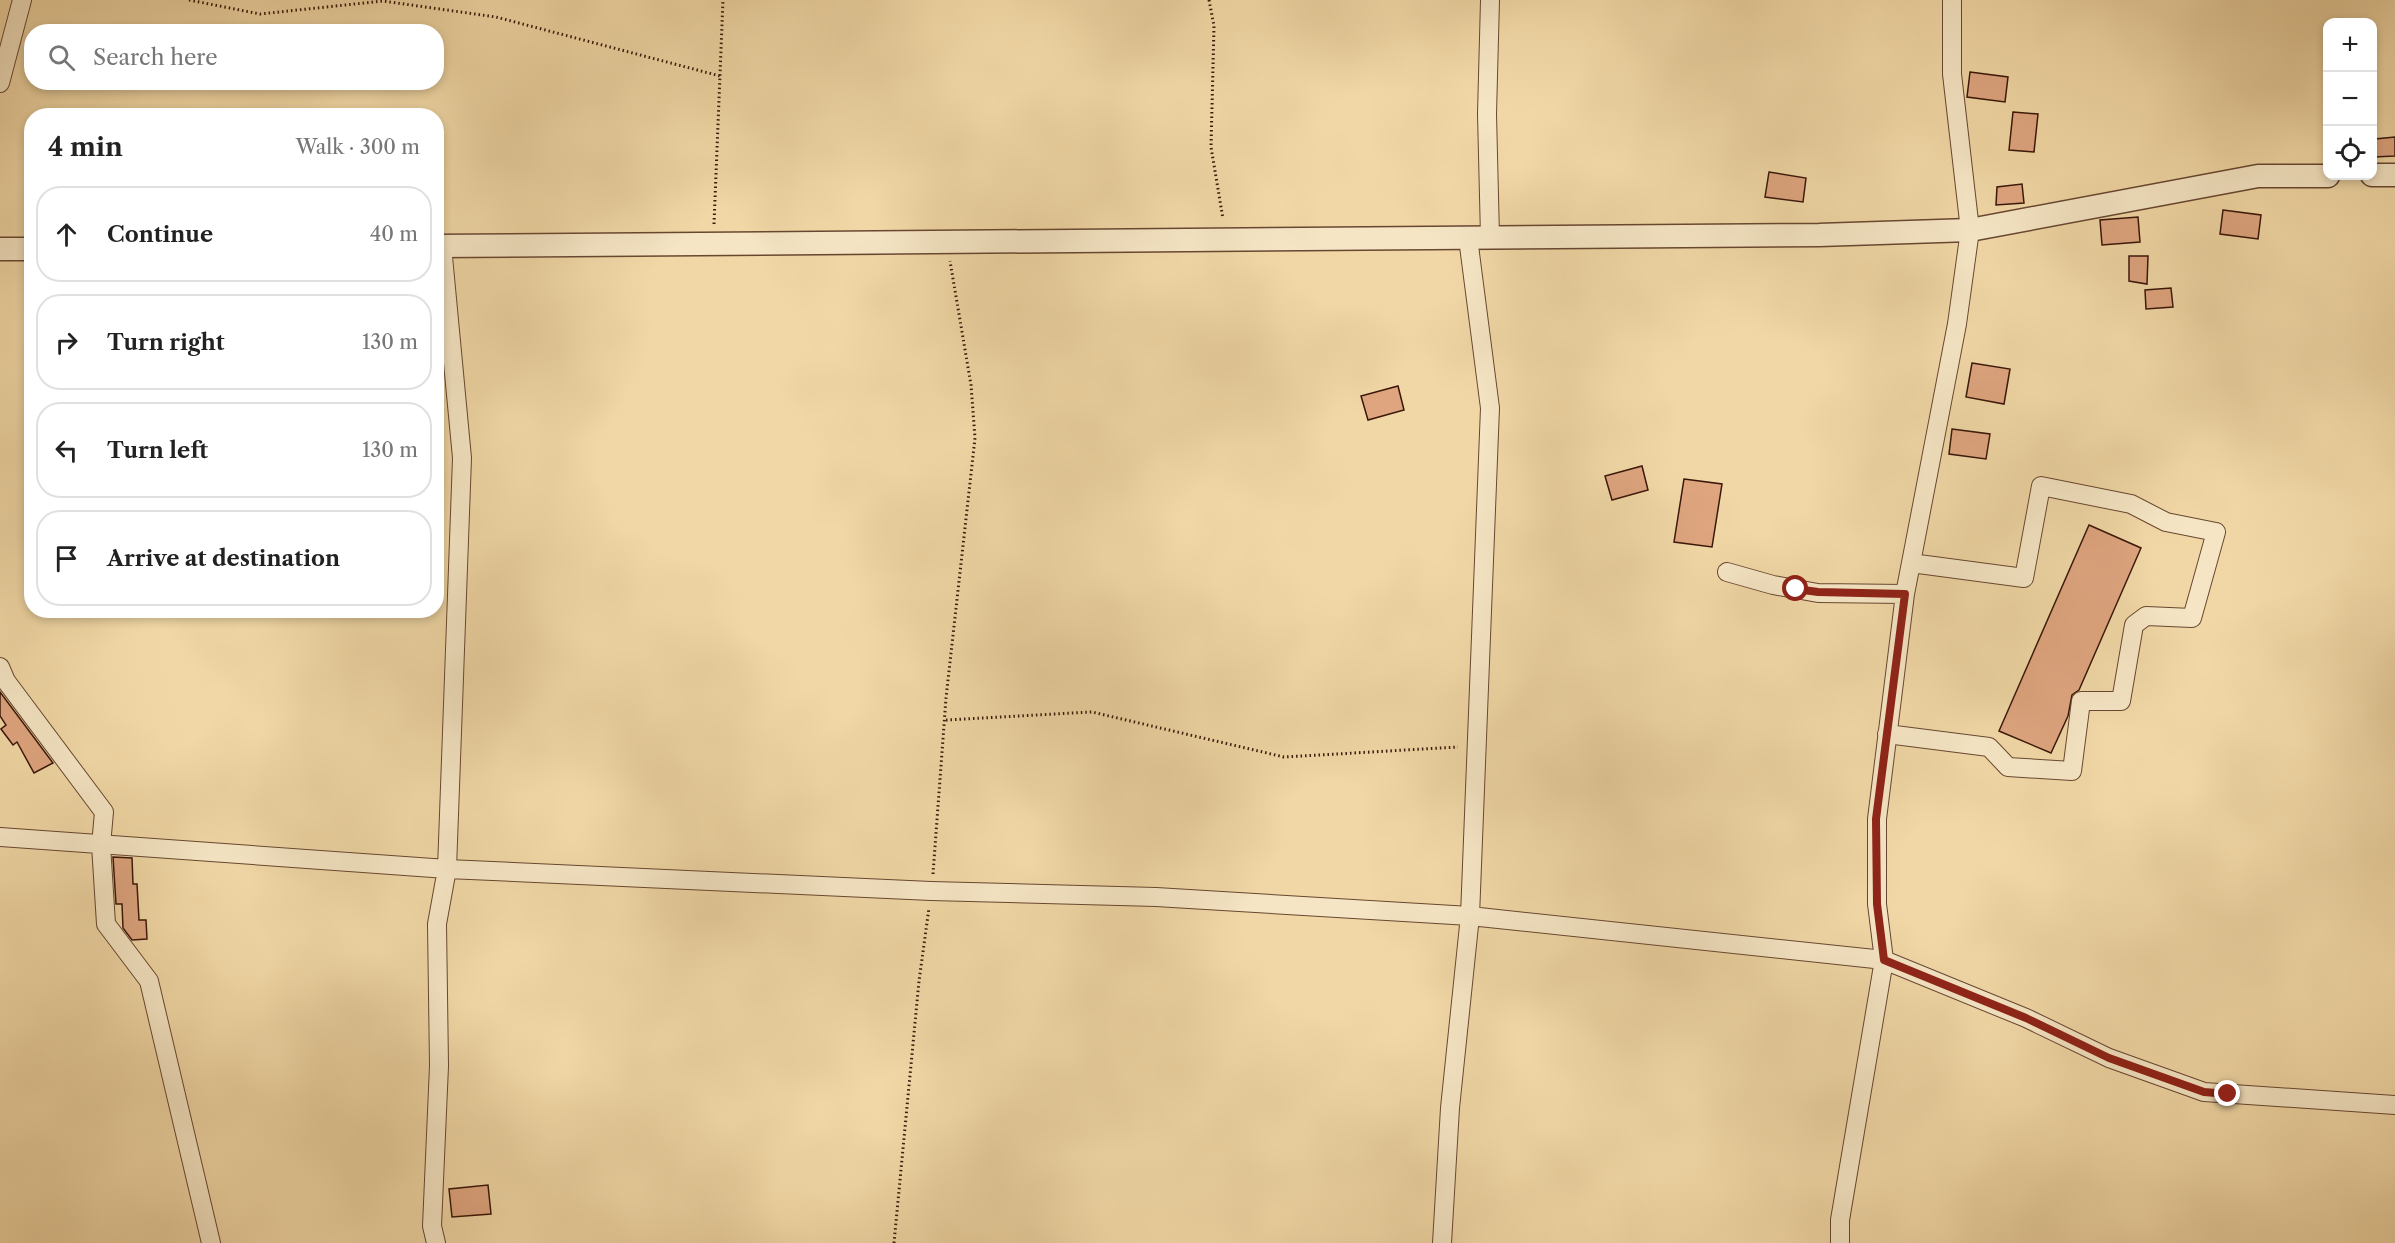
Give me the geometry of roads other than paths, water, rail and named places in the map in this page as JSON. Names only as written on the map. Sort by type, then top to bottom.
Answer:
[{"type":"street","points":[[0,83],[22,0]]},
{"type":"street","points":[[1490,0],[1487,114],[1490,237]]},
{"type":"street","points":[[1840,1243],[1840,1220],[1884,960],[1877,904],[1876,819],[1905,594],[1957,324],[1970,230],[1952,74],[1952,0]]},
{"type":"street","points":[[2377,175],[2395,175]]},
{"type":"street","points":[[444,246],[1819,235],[1970,230],[2258,176],[2323,176]]},
{"type":"street","points":[[1442,1243],[1450,1108],[1470,916],[1490,408],[1468,238]]},
{"type":"street","points":[[0,249],[24,249]]},
{"type":"street","points":[[436,1243],[432,1226],[439,1066],[437,924],[447,869],[462,458],[444,292]]},
{"type":"street","points":[[1887,734],[1989,747],[2008,767],[2072,771],[2081,700],[2121,701],[2134,625],[2146,616],[2192,618],[2216,532],[2166,522],[2131,504],[2041,486],[2024,578],[1911,563]]},
{"type":"street","points":[[1728,572],[1773,585],[1818,592],[1905,594]]},
{"type":"street","points":[[0,667],[6,681],[104,812],[101,845],[106,924],[149,981],[211,1243]]},
{"type":"street","points":[[0,837],[447,869],[932,891],[1156,897],[1470,916],[1884,960],[2026,1018],[2109,1058],[2204,1092],[2395,1105]]}]
